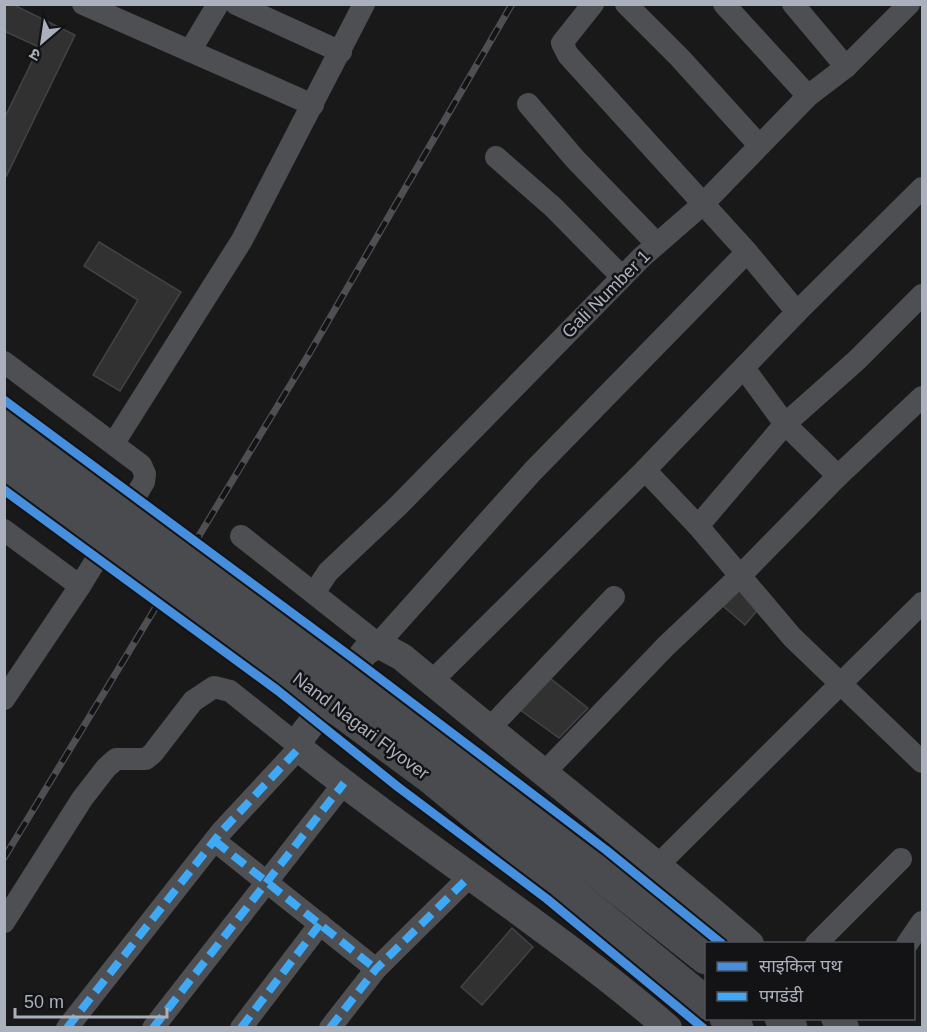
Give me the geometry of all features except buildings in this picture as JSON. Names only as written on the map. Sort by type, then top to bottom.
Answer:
[{"type":"highway","name":"Nand Nagari Flyover","points":[[4,426],[527,816],[705,957]]},
{"type":"highway","name":"Nand Nagari Flyover","points":[[4,462],[430,777],[705,1002]]},
{"type":"street","points":[[83,4],[313,105]]},
{"type":"street","points":[[190,51],[218,4]]},
{"type":"street","points":[[236,4],[341,52]]},
{"type":"street","points":[[114,443],[242,240],[341,52],[363,4]]},
{"type":"street","points":[[593,4],[562,43],[568,55],[747,252],[797,312]]},
{"type":"street","points":[[626,4],[680,58],[759,145]]},
{"type":"street","points":[[724,4],[808,96]]},
{"type":"street","points":[[793,4],[846,67]]},
{"type":"street","name":"Gali Number 1","points":[[314,593],[328,572],[398,506],[622,277],[703,204],[808,96],[846,67],[896,8]]},
{"type":"street","points":[[528,104],[575,159],[657,244]]},
{"type":"street","points":[[496,157],[553,207],[622,277]]},
{"type":"street","points":[[431,681],[645,470],[797,312],[922,188]]},
{"type":"street","points":[[67,1028],[215,841],[300,747],[302,736],[365,652],[378,644],[533,471],[747,252]]},
{"type":"street","points":[[698,526],[785,424],[857,360],[922,295]]},
{"type":"street","points":[[4,362],[114,443],[141,465],[145,474],[144,482],[80,586],[4,699]]},
{"type":"street","points":[[744,368],[785,424],[838,476]]},
{"type":"street","points":[[543,774],[658,654],[740,576],[838,476],[922,397]]},
{"type":"street","points":[[645,470],[698,526],[792,637],[922,762]]},
{"type":"street","points":[[4,530],[80,586]]},
{"type":"street","points":[[241,536],[378,644],[402,657],[543,774],[659,864],[748,942]]},
{"type":"street","points":[[490,728],[614,597]]},
{"type":"street","points":[[659,864],[922,603]]},
{"type":"street","points":[[4,922],[82,799],[106,768],[116,759],[146,759],[202,693],[214,687],[230,691],[344,783],[527,916],[659,1024]]},
{"type":"street","points":[[153,1028],[344,783]]},
{"type":"street","points":[[215,841],[376,969]]},
{"type":"street","points":[[818,942],[901,859]]},
{"type":"street","points":[[330,1028],[376,969],[470,876]]},
{"type":"street","points":[[908,942],[922,922]]},
{"type":"street","points":[[241,1028],[320,924]]},
{"type":"railway","points":[[4,858],[309,354],[512,4]]},
{"type":"marked path","points":[[67,1028],[221,832],[300,747]]},
{"type":"marked path","points":[[153,1028],[344,783]]},
{"type":"marked path","points":[[215,841],[376,969]]},
{"type":"marked path","points":[[330,1028],[376,969],[470,876]]},
{"type":"marked path","points":[[241,1028],[320,924]]},
{"type":"cycle path","points":[[4,400],[354,659],[606,850],[720,942]]},
{"type":"cycle path","points":[[4,490],[277,690],[398,787],[547,899],[703,1028]]}]
